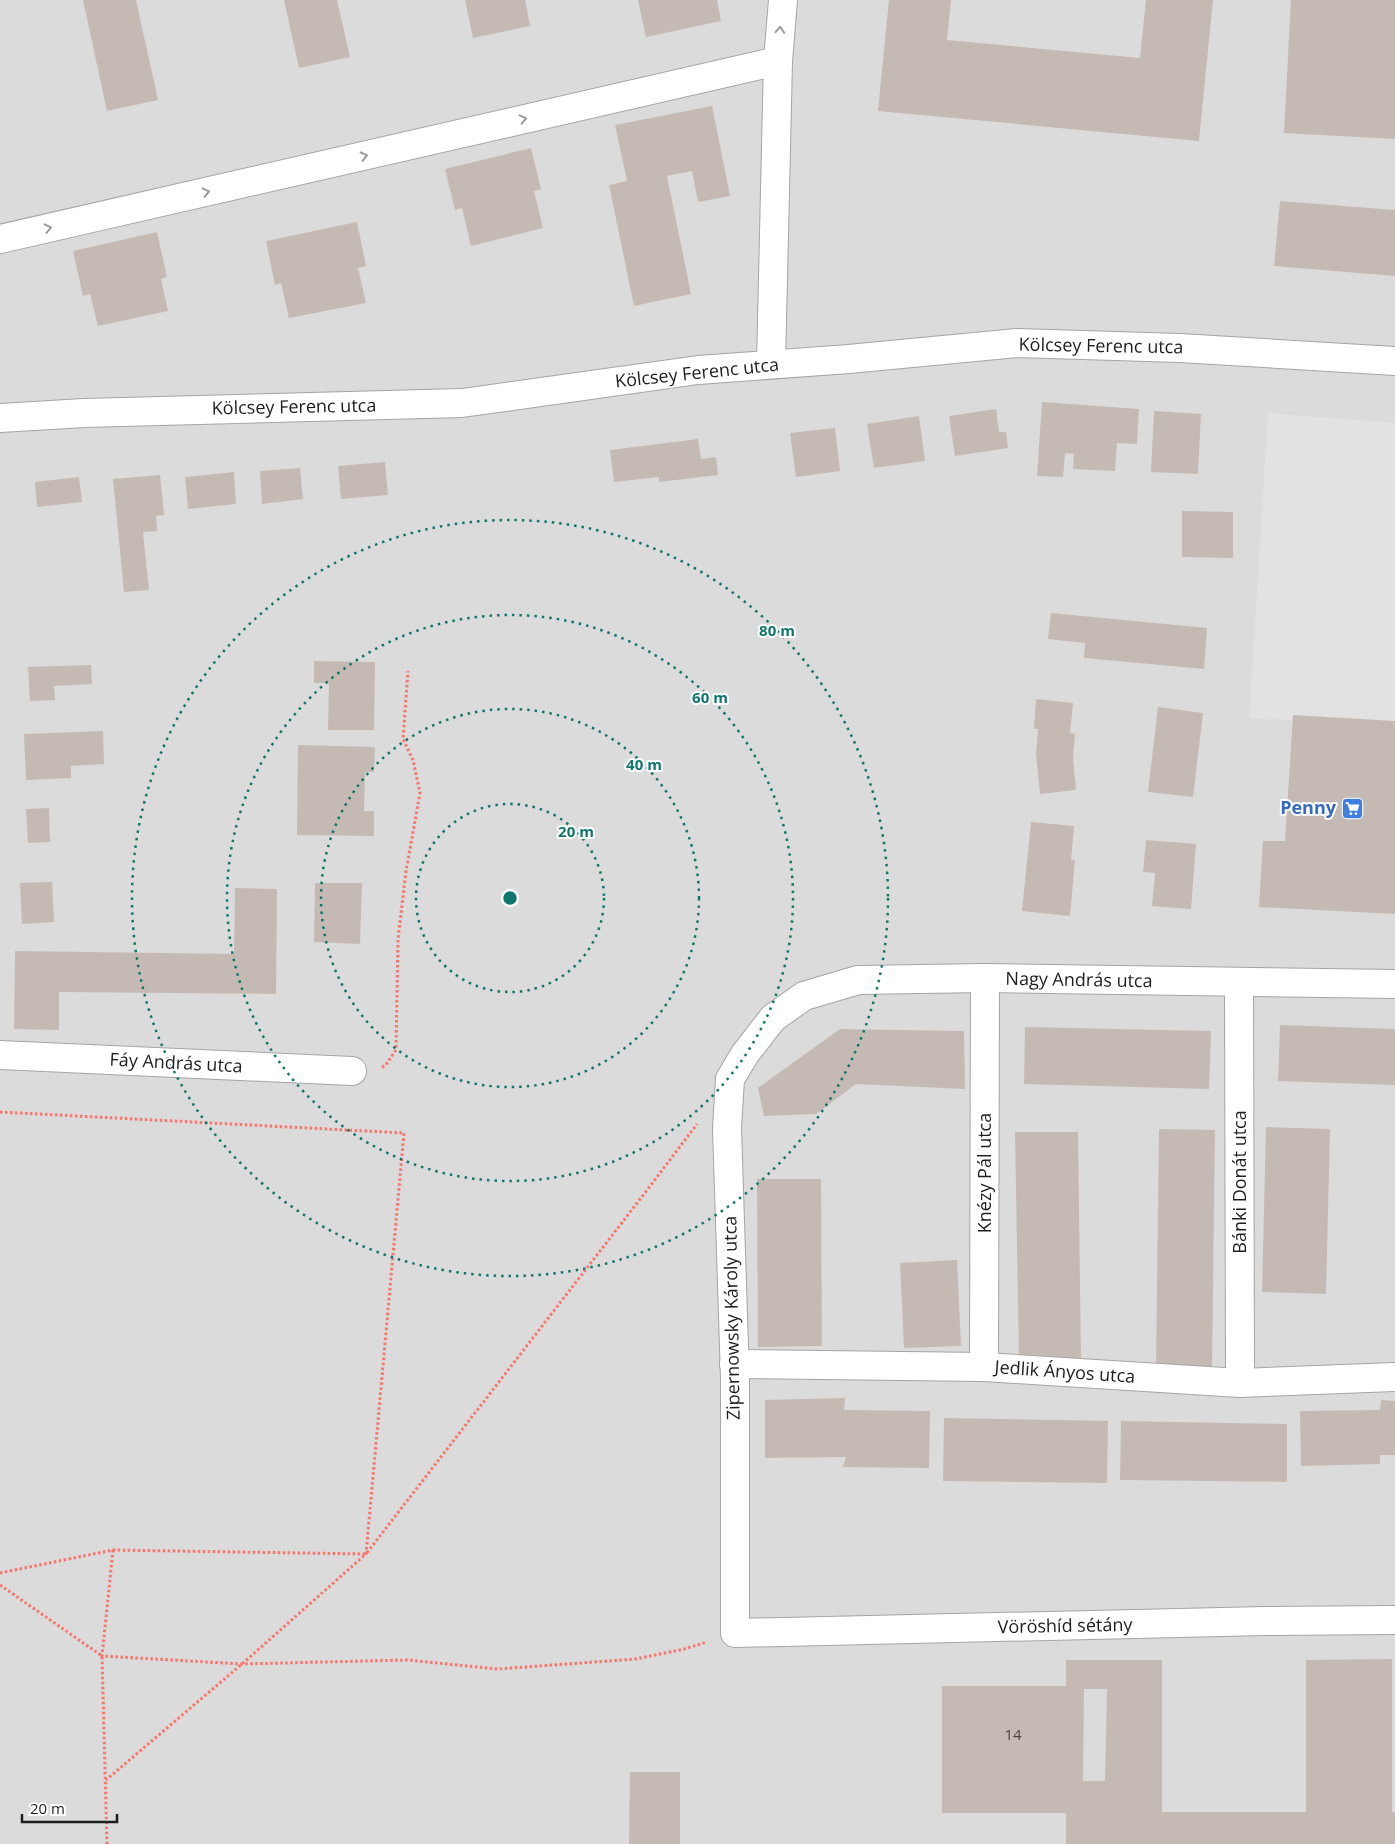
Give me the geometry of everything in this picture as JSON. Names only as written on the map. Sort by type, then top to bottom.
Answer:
[{"type":"street","points":[[771,364],[778,60],[782,0]]},
{"type":"street","points":[[0,239],[778,60]]},
{"type":"street","name":"Kölcsey Ferenc utca","points":[[0,418],[84,413],[462,403],[698,370],[1017,343],[1180,348],[1395,362]]},
{"type":"street","name":"Nagy András utca","points":[[773,1018],[804,996],[858,980],[985,978],[1395,984]]},
{"type":"street","name":"Knézy Pál utca","points":[[984,1367],[985,978]]},
{"type":"street","name":"Bánki Donát utca","points":[[1239,982],[1240,1383]]},
{"type":"street","name":"Zipernowsky Károly utca","points":[[735,1633],[734,1364],[727,1128],[730,1079],[745,1054],[773,1018]]},
{"type":"street","name":"Fáy András utca","points":[[0,1055],[352,1071]]},
{"type":"street","name":"Jedlik Ányos utca","points":[[734,1364],[984,1367],[1240,1383],[1395,1377]]},
{"type":"street","name":"Vöröshíd sétány","points":[[735,1633],[1265,1621],[1395,1620]]},
{"type":"path","points":[[352,1071],[374,1071],[385,1066],[396,1050],[398,939],[406,871],[420,793],[414,760],[403,739],[408,671]]},
{"type":"path","points":[[0,1112],[404,1133],[366,1554]]},
{"type":"path","points":[[106,1780],[242,1664],[366,1554],[702,1117]]},
{"type":"path","points":[[0,1573],[113,1550],[366,1554]]},
{"type":"path","points":[[107,1844],[102,1656],[113,1550]]},
{"type":"path","points":[[0,1585],[102,1656],[242,1664],[408,1660],[498,1669],[636,1659],[684,1649],[735,1633]]},
{"type":"shaded area","points":[[0,0],[1395,0],[1395,1844],[0,1844]]},
{"type":"shaded area","points":[[1268,413],[1395,423],[1395,725],[1249,718]]},
{"type":"building","points":[[83,0],[136,0],[158,100],[107,111]]},
{"type":"building","points":[[284,0],[337,0],[350,57],[299,68]]},
{"type":"building","points":[[465,0],[525,0],[530,26],[473,38]]},
{"type":"building","points":[[638,0],[717,0],[721,21],[646,37]]},
{"type":"building","points":[[889,0],[951,0],[947,40],[1140,58],[1146,0],[1213,0],[1199,141],[878,111]]},
{"type":"building","points":[[1291,0],[1395,0],[1395,139],[1284,133]]},
{"type":"building","points":[[712,106],[730,196],[698,202],[692,171],[667,176],[691,294],[634,306],[609,185],[627,181],[615,125]]},
{"type":"building","points":[[531,148],[541,189],[534,191],[543,228],[471,246],[462,208],[455,210],[445,169]]},
{"type":"building","points":[[1280,201],[1395,210],[1395,276],[1274,266]]},
{"type":"building","points":[[357,222],[366,266],[358,268],[366,303],[289,318],[281,283],[275,285],[266,241]]},
{"type":"building","points":[[157,232],[167,277],[161,279],[168,311],[98,326],[90,294],[83,296],[73,251]]},
{"type":"building","points":[[1042,402],[1139,409],[1137,444],[1117,443],[1115,471],[1073,469],[1074,454],[1065,453],[1063,477],[1037,476]]},
{"type":"building","points":[[996,409],[999,432],[1006,432],[1008,448],[955,456],[949,416]]},
{"type":"building","points":[[1154,411],[1201,414],[1198,474],[1151,472]]},
{"type":"building","points":[[919,416],[925,461],[874,468],[867,424]]},
{"type":"building","points":[[835,428],[840,471],[796,477],[790,433]]},
{"type":"building","points":[[698,439],[701,459],[716,457],[718,475],[659,482],[659,477],[614,482],[610,450]]},
{"type":"building","points":[[385,462],[388,495],[341,499],[338,466]]},
{"type":"building","points":[[300,468],[303,499],[262,504],[260,471]]},
{"type":"building","points":[[234,472],[236,504],[188,509],[185,477]]},
{"type":"building","points":[[160,475],[164,515],[156,516],[157,531],[143,532],[149,590],[124,592],[113,479]]},
{"type":"building","points":[[79,477],[82,502],[37,507],[35,482]]},
{"type":"building","points":[[1182,511],[1233,512],[1233,558],[1182,557]]},
{"type":"building","points":[[1051,613],[1207,628],[1204,669],[1084,658],[1085,643],[1048,639]]},
{"type":"building","points":[[314,661],[375,662],[374,730],[328,730],[329,683],[314,683]]},
{"type":"building","points":[[91,665],[92,684],[54,686],[55,700],[30,701],[28,667]]},
{"type":"building","points":[[1036,699],[1073,703],[1070,733],[1075,734],[1073,757],[1076,790],[1040,794],[1036,754],[1038,729],[1034,729]]},
{"type":"building","points":[[1158,707],[1203,713],[1193,797],[1148,792]]},
{"type":"building","points":[[1293,715],[1395,721],[1395,914],[1259,907],[1263,841],[1285,841]]},
{"type":"building","points":[[103,731],[104,764],[71,766],[71,778],[26,780],[24,734]]},
{"type":"building","points":[[298,745],[375,747],[374,772],[365,772],[364,811],[374,811],[374,836],[297,835]]},
{"type":"building","points":[[49,808],[50,842],[28,843],[26,809]]},
{"type":"building","points":[[1031,822],[1074,826],[1071,860],[1075,860],[1070,916],[1022,911]]},
{"type":"building","points":[[1146,840],[1196,844],[1191,909],[1152,906],[1155,873],[1143,872]]},
{"type":"building","points":[[52,882],[54,922],[22,924],[20,883]]},
{"type":"building","points":[[315,883],[362,883],[360,944],[314,942]]},
{"type":"building","points":[[235,888],[277,889],[276,994],[59,992],[59,1030],[14,1029],[15,951],[234,954]]},
{"type":"building","points":[[1280,1025],[1395,1029],[1395,1085],[1278,1081]]},
{"type":"building","points":[[1025,1027],[1211,1031],[1209,1089],[1024,1084]]},
{"type":"building","points":[[840,1029],[964,1031],[965,1089],[856,1084],[816,1114],[764,1116],[758,1088]]},
{"type":"building","points":[[1266,1127],[1330,1129],[1326,1294],[1262,1292]]},
{"type":"building","points":[[1159,1129],[1215,1130],[1212,1369],[1156,1369]]},
{"type":"building","points":[[1015,1132],[1078,1132],[1081,1360],[1019,1361]]},
{"type":"building","points":[[757,1179],[821,1179],[822,1346],[758,1347]]},
{"type":"building","points":[[957,1260],[961,1346],[904,1348],[900,1263]]},
{"type":"building","points":[[845,1398],[844,1410],[930,1411],[929,1468],[843,1467],[846,1457],[765,1458],[765,1400]]},
{"type":"building","points":[[1381,1400],[1395,1401],[1395,1455],[1380,1455],[1380,1464],[1301,1466],[1300,1411],[1380,1410]]},
{"type":"building","points":[[944,1418],[1108,1421],[1107,1483],[943,1481]]},
{"type":"building","points":[[1121,1421],[1287,1424],[1287,1482],[1120,1480]]},
{"type":"building","points":[[1392,1659],[1392,1812],[1395,1812],[1395,1844],[1066,1844],[1066,1813],[942,1813],[942,1686],[1066,1686],[1066,1660],[1162,1660],[1162,1812],[1306,1812],[1306,1660]],"holes":[[[1084,1689],[1107,1689],[1105,1781],[1083,1781]]]},
{"type":"building","points":[[630,1772],[680,1772],[680,1844],[629,1844]]},
{"type":"place","name":"Penny","points":[[1352,808]]}]
